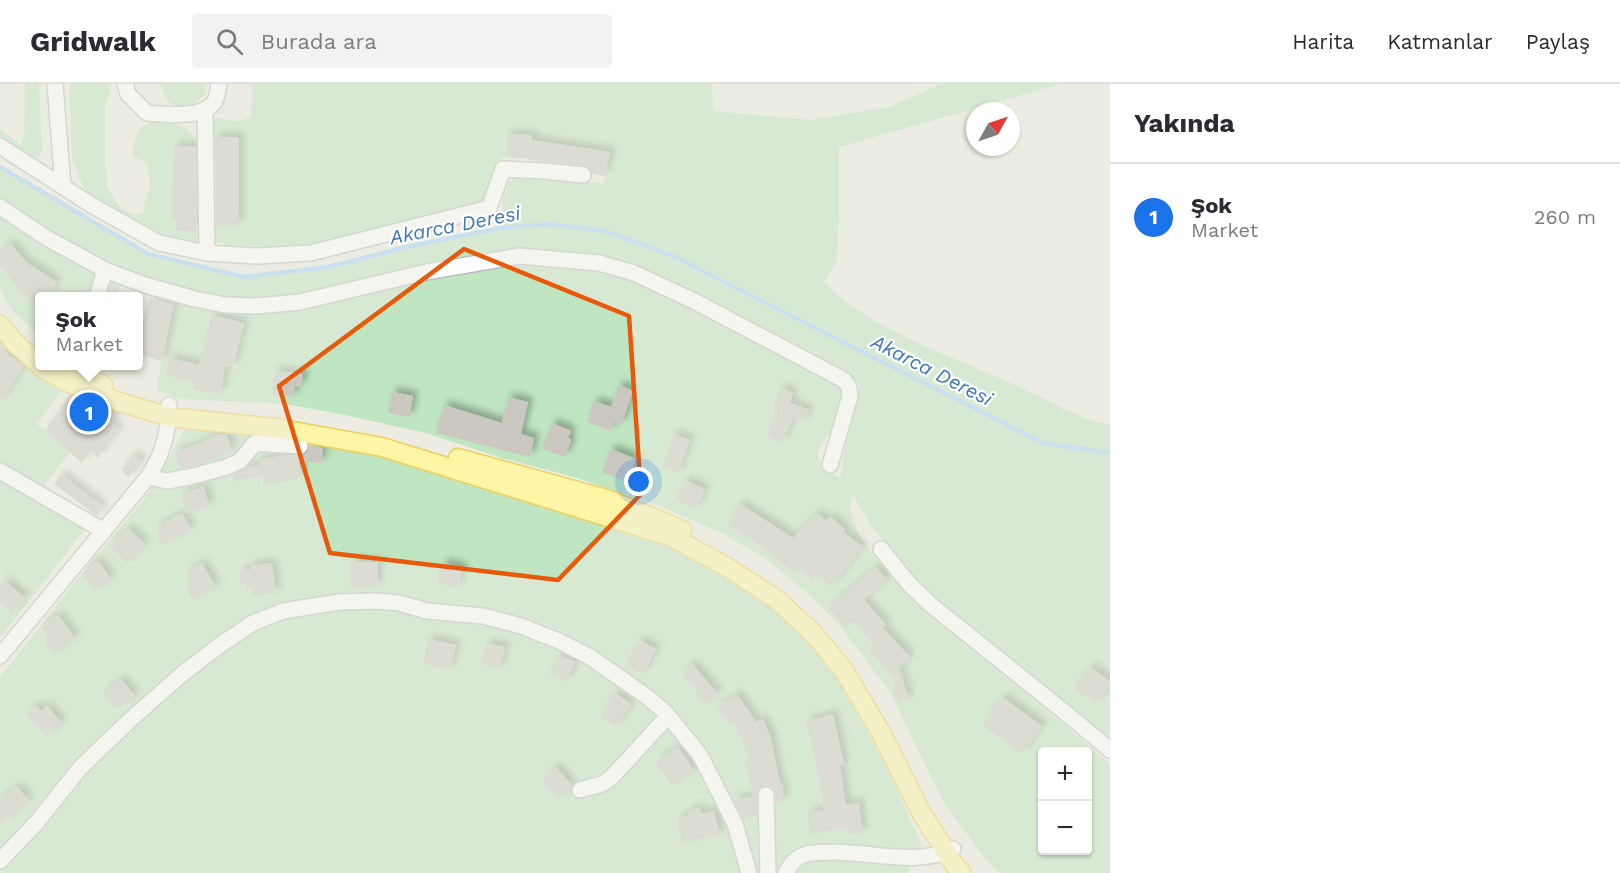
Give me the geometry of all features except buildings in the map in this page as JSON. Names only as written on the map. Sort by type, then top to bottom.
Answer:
[{"type":"main road","points":[[0,310],[35,345]]},
{"type":"main road","points":[[0,325],[15,343],[35,361]]},
{"type":"main road","points":[[48,370],[65,381],[104,397],[169,411],[192,409],[272,415],[337,425],[610,500],[651,516],[716,548],[746,566],[803,608],[844,654],[880,710],[961,873]]},
{"type":"main road","points":[[75,370],[109,388],[169,411]]},
{"type":"main road","points":[[949,851],[973,873]]},
{"type":"street","points":[[55,84],[63,187]]},
{"type":"street","points":[[125,84],[128,94],[147,113],[179,115],[205,110],[215,102],[219,84]]},
{"type":"street","points":[[205,110],[207,253]]},
{"type":"street","points":[[0,146],[63,187],[159,243],[207,253],[257,256],[311,253],[489,208],[503,169],[584,176]]},
{"type":"street","points":[[0,207],[45,237],[105,270],[145,285],[225,305],[256,306],[300,302],[426,272],[519,256],[599,263],[634,273],[694,301],[844,380],[849,387],[850,396],[830,465]]},
{"type":"street","points":[[98,292],[105,270]]},
{"type":"street","points":[[0,656],[148,477],[160,459],[166,438],[169,411]]},
{"type":"street","points":[[148,477],[166,481],[209,473],[240,461],[255,443],[300,446]]},
{"type":"street","points":[[0,471],[104,531]]},
{"type":"street","points":[[881,549],[909,585],[931,605],[1110,750]]},
{"type":"street","points":[[0,861],[37,822],[80,768],[181,675],[220,645],[253,623],[284,611],[339,602],[376,601],[399,603],[427,611],[483,616],[521,626],[559,641],[590,657],[646,696],[668,716],[700,755],[735,824],[749,873]]},
{"type":"street","points":[[580,790],[602,784],[612,777],[668,716]]},
{"type":"street","points":[[766,795],[768,873]]},
{"type":"street","points":[[786,873],[793,861],[803,855],[858,852],[912,858],[929,857],[949,851]]},
{"type":"highlighted area","points":[[464,249],[629,316],[641,494],[558,580],[330,553],[279,386]]},
{"type":"green space","points":[[25,84],[39,84],[42,151],[36,160],[13,147],[0,136],[0,129],[21,145],[24,135]]},
{"type":"green space","points":[[69,84],[108,84],[111,90],[105,105],[105,167],[108,189],[121,208],[135,215],[143,213],[150,183],[147,163],[136,158],[132,153],[138,130],[153,122],[162,121],[183,127],[194,136],[202,147],[174,147],[171,220],[176,220],[175,231],[198,232],[198,221],[202,221],[204,244],[160,237],[92,200],[72,161]]},
{"type":"green space","points":[[160,84],[204,84],[205,95],[182,111],[167,101]]},
{"type":"green space","points":[[251,84],[712,84],[713,111],[812,120],[892,106],[940,84],[1061,84],[998,102],[966,102],[966,111],[839,147],[837,261],[824,282],[844,300],[889,329],[1072,413],[1110,425],[1110,741],[914,579],[873,528],[852,494],[850,508],[858,533],[879,562],[931,617],[1090,747],[1038,747],[1038,855],[1092,855],[1092,749],[1110,764],[1110,873],[999,873],[944,803],[890,693],[836,621],[800,587],[763,557],[721,533],[660,506],[577,478],[502,458],[426,433],[285,404],[179,399],[156,390],[175,298],[219,310],[255,311],[313,304],[478,265],[521,261],[599,267],[636,277],[834,379],[842,386],[844,393],[840,410],[818,452],[821,468],[840,478],[847,433],[860,384],[828,365],[638,270],[600,259],[520,254],[423,269],[305,297],[264,301],[226,300],[172,287],[113,267],[77,249],[0,201],[0,167],[148,254],[244,277],[328,267],[410,246],[500,228],[505,191],[518,174],[604,183],[605,176],[557,168],[551,163],[532,160],[532,135],[508,134],[506,157],[496,162],[486,196],[478,205],[429,214],[326,246],[286,248],[228,245],[216,242],[214,225],[239,225],[239,138],[213,137],[213,118],[241,121],[250,116],[253,96]]},
{"type":"green space","points":[[0,214],[97,272],[93,292],[35,292],[35,333],[15,314],[5,300],[0,285]]},
{"type":"green space","points":[[120,280],[118,292],[106,292],[108,281]]},
{"type":"green space","points":[[0,331],[35,363],[35,370],[43,370],[63,388],[37,424],[71,452],[44,485],[94,518],[0,638]]},
{"type":"green space","points":[[186,427],[347,446],[525,500],[621,526],[686,552],[764,599],[821,653],[848,696],[889,771],[922,846],[909,871],[907,873],[0,873],[0,677],[148,494]]},
{"type":"waterway","name":"Akarca Deresi","points":[[0,167],[148,254],[244,277],[328,267],[410,246],[500,228],[547,224],[605,231],[671,255],[1043,443],[1110,453]]},
{"type":"place","name":"Şok","points":[[89,412]]}]
